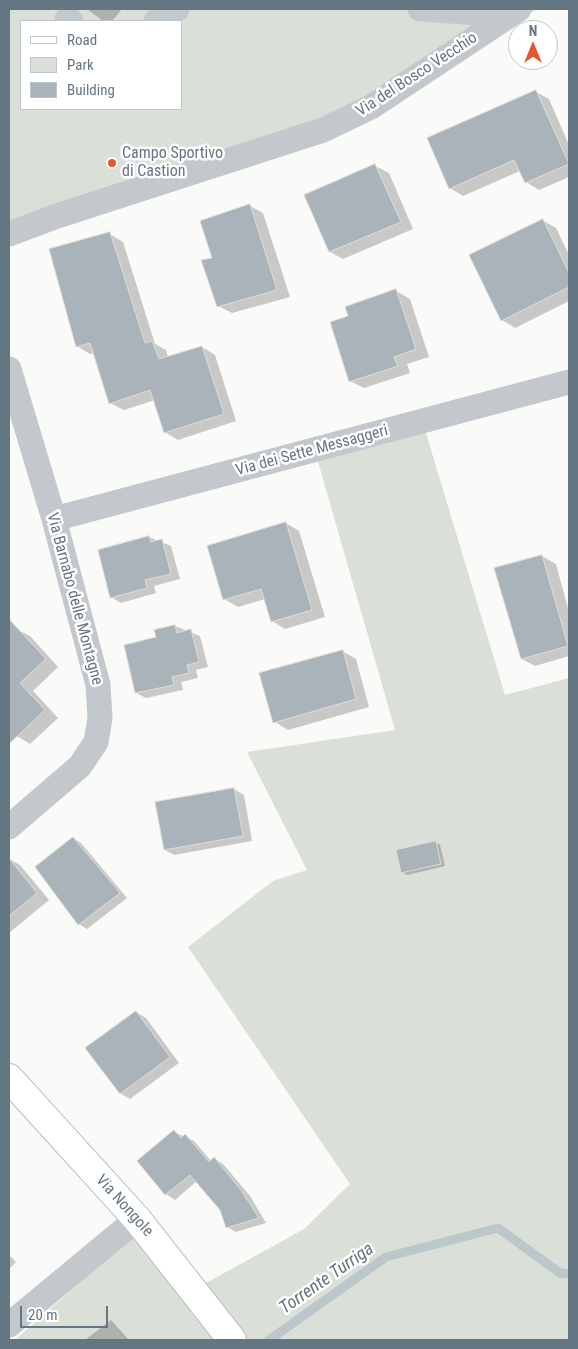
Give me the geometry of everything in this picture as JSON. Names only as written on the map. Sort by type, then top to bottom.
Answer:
[{"type":"street","points":[[158,20],[177,9]]},
{"type":"street","name":"Via del Bosco Vecchio","points":[[420,9],[514,12]]},
{"type":"street","name":"Via del Bosco Vecchio","points":[[9,234],[57,216],[323,130],[371,107],[514,12]]},
{"type":"street","name":"Via Barnabo delle Montagne","points":[[9,369],[54,520],[98,685],[100,718],[96,742],[80,766],[9,827]]},
{"type":"street","name":"Via dei Sette Messaggeri","points":[[54,520],[569,382]]},
{"type":"street","name":"Via Nongole","points":[[9,1078],[137,1219],[232,1340]]},
{"type":"street","points":[[9,1325],[137,1219]]},
{"type":"green space","name":"Campo Sportivo di Castion","points":[[9,9],[537,9],[519,20],[508,20],[508,27],[372,111],[9,232]]},
{"type":"green space","points":[[422,420],[505,695],[569,678],[569,1340],[15,1340],[138,1231],[188,1293],[304,1229],[350,1184],[188,947],[273,881],[307,870],[247,752],[395,730],[313,444]]},
{"type":"building","points":[[536,90],[569,164],[525,183],[514,160],[449,189],[427,138]]},
{"type":"building","points":[[375,164],[401,222],[329,252],[304,195]]},
{"type":"building","points":[[250,204],[277,290],[217,307],[201,260],[212,258],[200,221]]},
{"type":"building","points":[[543,219],[569,273],[569,287],[501,321],[469,255]]},
{"type":"building","points":[[110,232],[145,343],[152,341],[159,359],[202,346],[224,414],[164,433],[150,390],[109,404],[90,343],[76,347],[49,249]]},
{"type":"building","points":[[396,289],[416,349],[394,357],[398,366],[349,382],[330,322],[348,316],[345,307]]},
{"type":"building","points":[[286,522],[312,610],[271,622],[261,589],[223,600],[207,546]]},
{"type":"building","points":[[149,536],[151,542],[162,539],[171,574],[145,580],[147,588],[110,598],[98,550]]},
{"type":"building","points":[[542,555],[568,646],[521,659],[494,568]]},
{"type":"building","points":[[9,619],[46,659],[20,683],[45,710],[9,744]]},
{"type":"building","points":[[175,625],[177,633],[191,629],[199,662],[187,665],[189,673],[172,677],[174,685],[135,693],[124,645],[156,637],[154,630]]},
{"type":"building","points":[[343,650],[356,699],[273,723],[259,673]]},
{"type":"building","points":[[234,788],[243,836],[164,850],[155,802]]},
{"type":"building","points":[[73,837],[120,893],[78,925],[35,867]]},
{"type":"building","points":[[436,841],[441,864],[401,873],[396,850]]},
{"type":"building","points":[[9,858],[37,893],[9,916]]},
{"type":"building","points":[[136,1011],[170,1057],[120,1094],[85,1048]]},
{"type":"building","points":[[174,1130],[181,1138],[185,1134],[209,1162],[214,1157],[241,1190],[259,1218],[226,1228],[220,1210],[190,1175],[165,1195],[137,1161]]},
{"type":"waterway","name":"Torrente Turriga","points":[[269,1340],[386,1257],[498,1228],[560,1273],[569,1274]]},
{"type":"place","name":"Campo Sportivo di Castion","points":[[112,163]]}]
